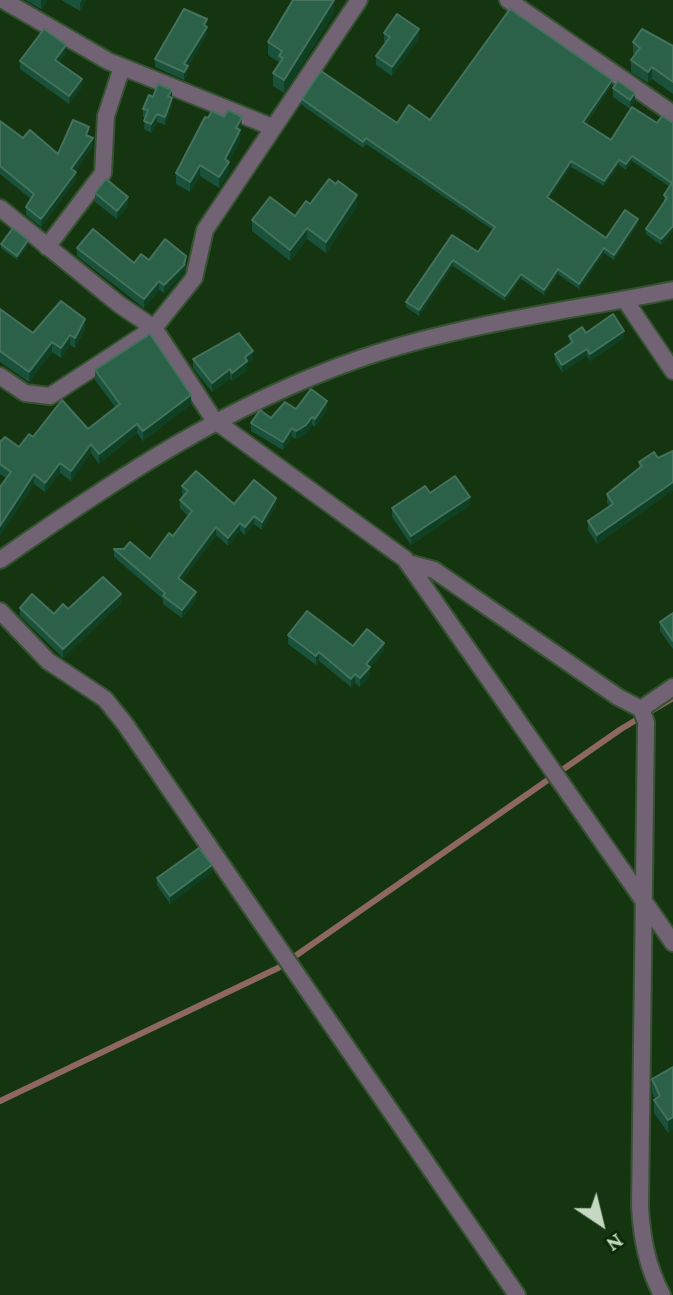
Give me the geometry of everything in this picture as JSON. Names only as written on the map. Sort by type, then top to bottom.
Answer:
[{"type":"street","points":[[3,0],[122,67],[272,127]]},
{"type":"street","points":[[0,376],[25,393],[50,396],[154,328],[194,278],[205,230],[359,0]]},
{"type":"street","points":[[508,0],[673,114]]},
{"type":"street","points":[[47,247],[103,173],[106,116],[122,67]]},
{"type":"street","points":[[0,208],[154,328],[214,420],[383,540],[408,563],[673,943]]},
{"type":"street","points":[[0,560],[83,501],[214,420],[389,350],[673,290]]},
{"type":"street","points":[[625,300],[673,371]]},
{"type":"street","points":[[408,563],[434,570],[618,697],[641,709],[646,722],[640,1207],[642,1240],[650,1271],[662,1295]]},
{"type":"street","points":[[0,611],[48,661],[105,699],[125,724],[517,1295]]},
{"type":"street","points":[[641,709],[673,687]]},
{"type":"building","points":[[293,0],[334,0],[284,80],[273,73],[283,58],[279,56],[282,51],[268,42]]},
{"type":"building","points":[[184,9],[207,19],[204,25],[207,27],[184,64],[188,66],[184,72],[155,59]]},
{"type":"building","points":[[510,9],[612,80],[583,122],[611,140],[632,107],[657,123],[662,116],[673,123],[673,226],[661,239],[646,229],[667,198],[664,195],[672,183],[632,156],[626,164],[619,160],[604,181],[571,161],[547,197],[606,238],[625,210],[638,219],[614,255],[604,248],[579,284],[558,269],[544,290],[521,274],[505,296],[453,260],[419,310],[406,302],[452,235],[478,252],[495,227],[366,138],[363,142],[302,99],[321,71],[397,123],[409,105],[430,120]]},
{"type":"building","points":[[397,14],[419,29],[392,67],[376,56],[390,37],[384,33]]},
{"type":"building","points":[[44,29],[66,45],[55,60],[82,79],[69,96],[20,61]]},
{"type":"building","points":[[642,29],[673,46],[673,82],[652,67],[648,72],[631,60],[640,48],[633,42]]},
{"type":"building","points":[[618,81],[635,93],[630,100],[613,88]]},
{"type":"building","points":[[158,84],[172,90],[168,96],[172,98],[165,117],[157,114],[151,124],[144,121],[148,110],[143,109],[149,95],[153,97]]},
{"type":"building","points":[[228,110],[242,117],[236,128],[240,130],[225,159],[229,162],[219,177],[200,165],[190,182],[176,173],[205,117],[208,118],[212,111],[224,117]]},
{"type":"building","points":[[73,120],[89,127],[86,135],[93,138],[71,169],[76,172],[41,219],[26,207],[34,194],[0,166],[0,121],[23,138],[30,130],[58,154]]},
{"type":"building","points":[[106,179],[128,197],[117,211],[95,193]]},
{"type":"building","points":[[329,179],[336,184],[338,181],[357,195],[326,242],[307,228],[290,250],[252,220],[270,197],[295,216],[306,201],[310,204]]},
{"type":"building","points":[[13,228],[28,240],[17,256],[1,244]]},
{"type":"building","points":[[93,229],[134,263],[141,254],[149,260],[165,239],[186,256],[184,265],[164,285],[159,281],[144,299],[77,248]]},
{"type":"building","points":[[61,301],[85,319],[75,338],[70,335],[61,348],[52,342],[29,372],[0,351],[0,309],[33,333]]},
{"type":"building","points":[[613,314],[624,331],[590,354],[587,349],[562,365],[555,354],[573,342],[569,336],[582,327],[586,333]]},
{"type":"building","points":[[239,333],[253,351],[245,357],[247,361],[232,373],[230,369],[212,383],[193,359]]},
{"type":"building","points":[[150,334],[191,395],[143,431],[137,424],[99,454],[91,444],[71,471],[60,463],[45,483],[34,474],[0,526],[0,487],[11,472],[0,464],[0,442],[5,437],[19,447],[29,434],[33,437],[62,400],[88,429],[120,404],[95,370]]},
{"type":"building","points":[[311,389],[327,401],[315,419],[312,417],[296,431],[292,428],[283,442],[251,423],[260,410],[271,418],[285,402],[296,409]]},
{"type":"building","points":[[673,451],[673,482],[597,535],[588,521],[613,504],[607,494],[642,466],[639,462],[654,452],[658,458]]},
{"type":"building","points":[[196,471],[234,504],[254,480],[276,498],[262,522],[254,516],[245,527],[240,523],[228,538],[216,527],[178,578],[196,592],[182,610],[114,549],[124,549],[130,542],[150,559],[169,533],[173,536],[192,511],[180,500],[188,491],[182,486]]},
{"type":"building","points":[[455,476],[470,497],[411,536],[392,508],[425,486],[430,493]]},
{"type":"building","points":[[103,577],[121,594],[63,649],[20,608],[32,594],[54,614],[63,604],[68,609]]},
{"type":"building","points":[[307,611],[353,646],[367,629],[384,643],[366,664],[370,667],[360,678],[355,674],[351,679],[319,652],[316,656],[288,635]]},
{"type":"building","points":[[673,613],[673,641],[660,622]]},
{"type":"building","points":[[199,848],[212,865],[170,896],[157,878]]},
{"type":"building","points":[[673,1067],[673,1117],[668,1120],[654,1100],[660,1096],[652,1079]]},
{"type":"waterway","points":[[0,1101],[278,968],[621,729],[673,698]]}]
